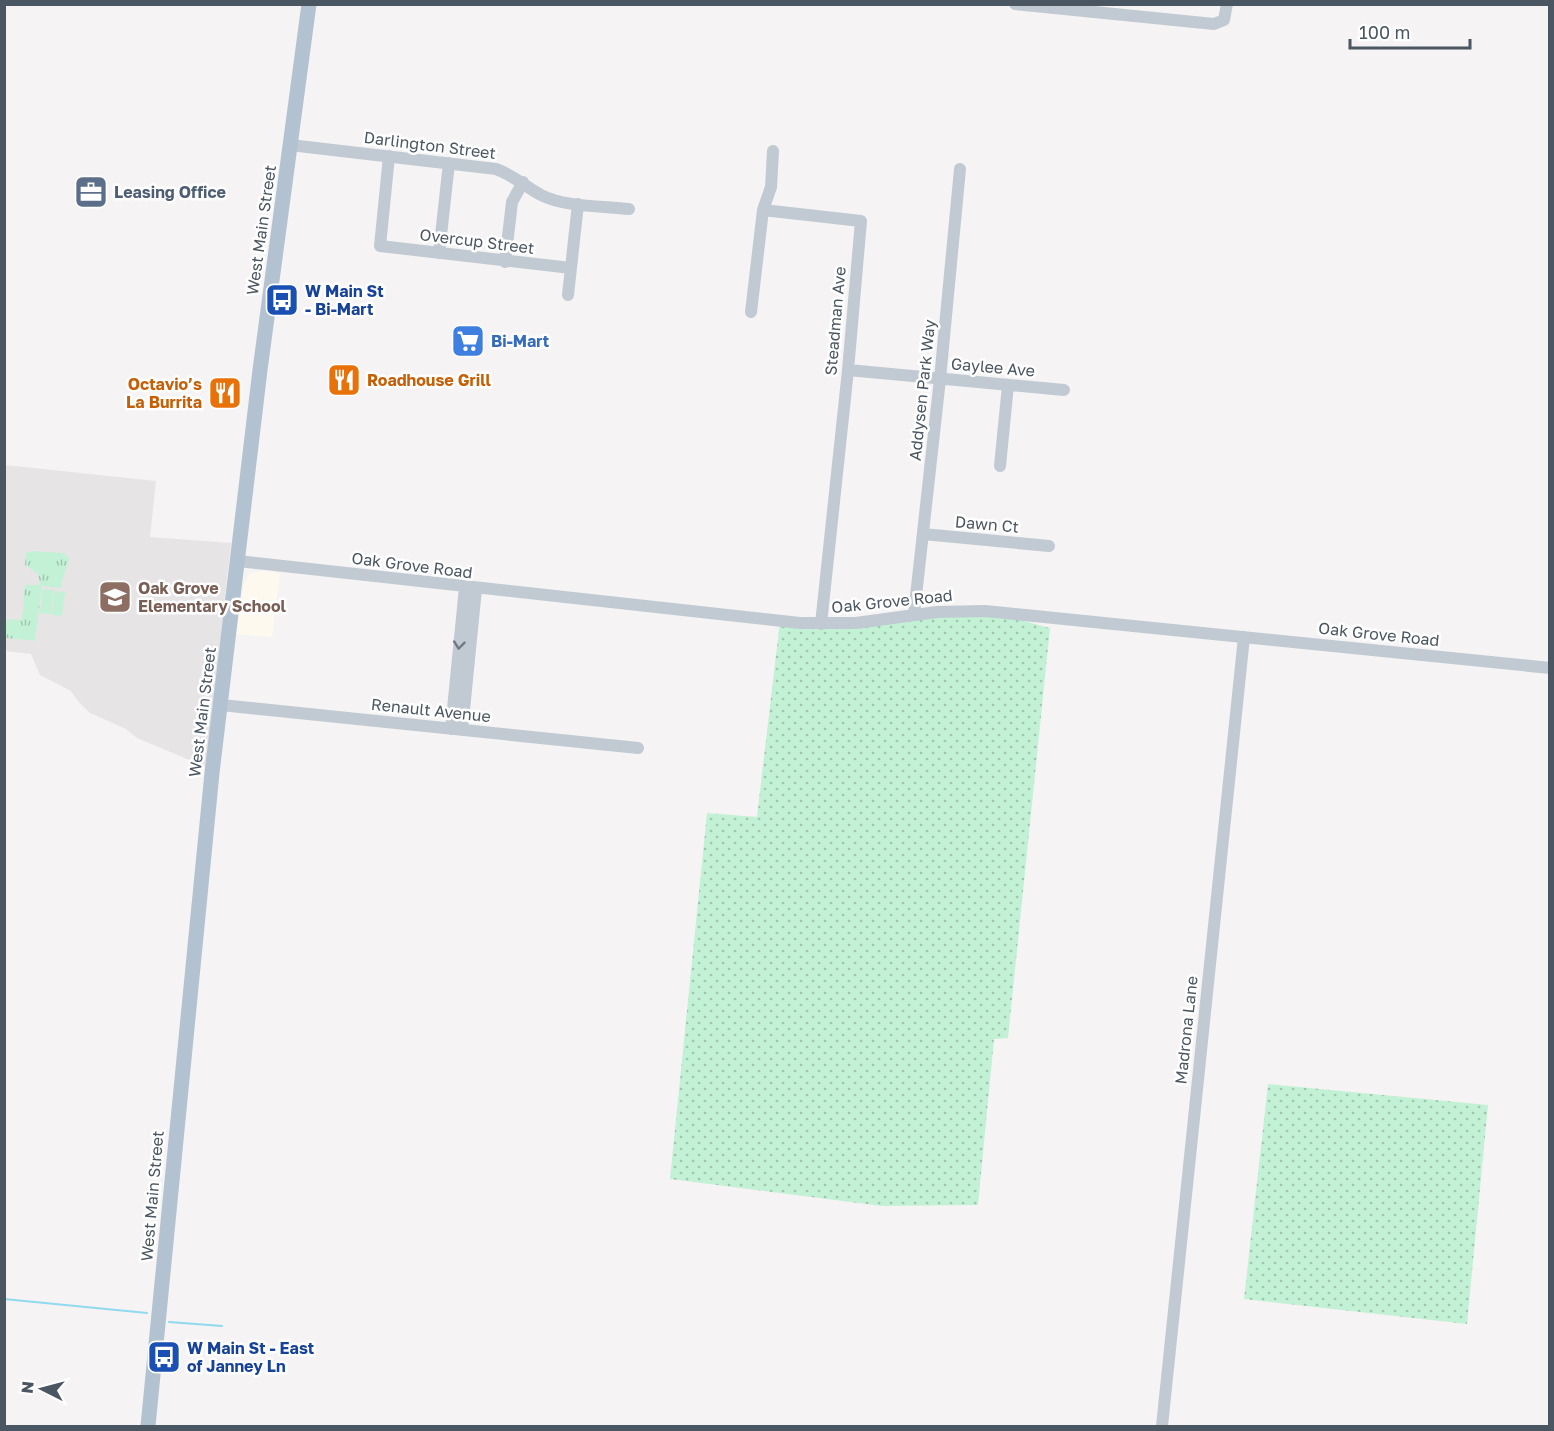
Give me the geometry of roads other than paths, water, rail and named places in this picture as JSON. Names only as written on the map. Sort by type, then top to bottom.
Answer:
[{"type":"main road","name":"West Main Street","points":[[148,1426],[195,939],[221,705],[260,370],[309,4]]},
{"type":"street","points":[[1015,4],[1214,24],[1224,20],[1227,4]]},
{"type":"street","name":"Darlington Street","points":[[290,145],[496,169],[523,182],[542,195],[562,202],[629,209]]},
{"type":"street","points":[[751,312],[763,210],[771,187],[773,151]]},
{"type":"street","name":"Overcup Street","points":[[390,156],[380,246],[571,268]]},
{"type":"street","points":[[439,253],[449,163]]},
{"type":"street","name":"Addysen Park Way","points":[[914,614],[960,169]]},
{"type":"street","points":[[505,262],[512,202],[523,182]]},
{"type":"street","points":[[568,295],[578,204]]},
{"type":"street","name":"Steadman Ave","points":[[763,210],[861,221],[821,624]]},
{"type":"street","name":"Gaylee Ave","points":[[848,370],[1064,390]]},
{"type":"street","points":[[999,466],[1008,385]]},
{"type":"street","name":"Dawn Ct","points":[[923,534],[1049,546]]},
{"type":"street","name":"Oak Grove Road","points":[[238,561],[800,623],[856,624],[914,614],[962,610],[985,611],[1550,668]]},
{"type":"street","points":[[456,729],[470,588]]},
{"type":"street","name":"Madrona Lane","points":[[1162,1426],[1244,637]]},
{"type":"street","name":"Renault Avenue","points":[[221,705],[638,748]]},
{"type":"waterway","points":[[4,1299],[147,1313]]},
{"type":"waterway","points":[[169,1322],[222,1326]]},
{"type":"place","name":"Leasing Office","points":[[91,192]]},
{"type":"place","name":"W Main St - Bi-Mart","points":[[282,300]]},
{"type":"place","name":"Bi-Mart","points":[[468,341]]},
{"type":"place","name":"Roadhouse Grill","points":[[344,380]]},
{"type":"place","name":"Octavio’s La Burrita","points":[[225,393]]},
{"type":"place","name":"Oak Grove Elementary School","points":[[115,597]]},
{"type":"place","name":"W Main St - East of Janney Ln","points":[[164,1357]]}]
